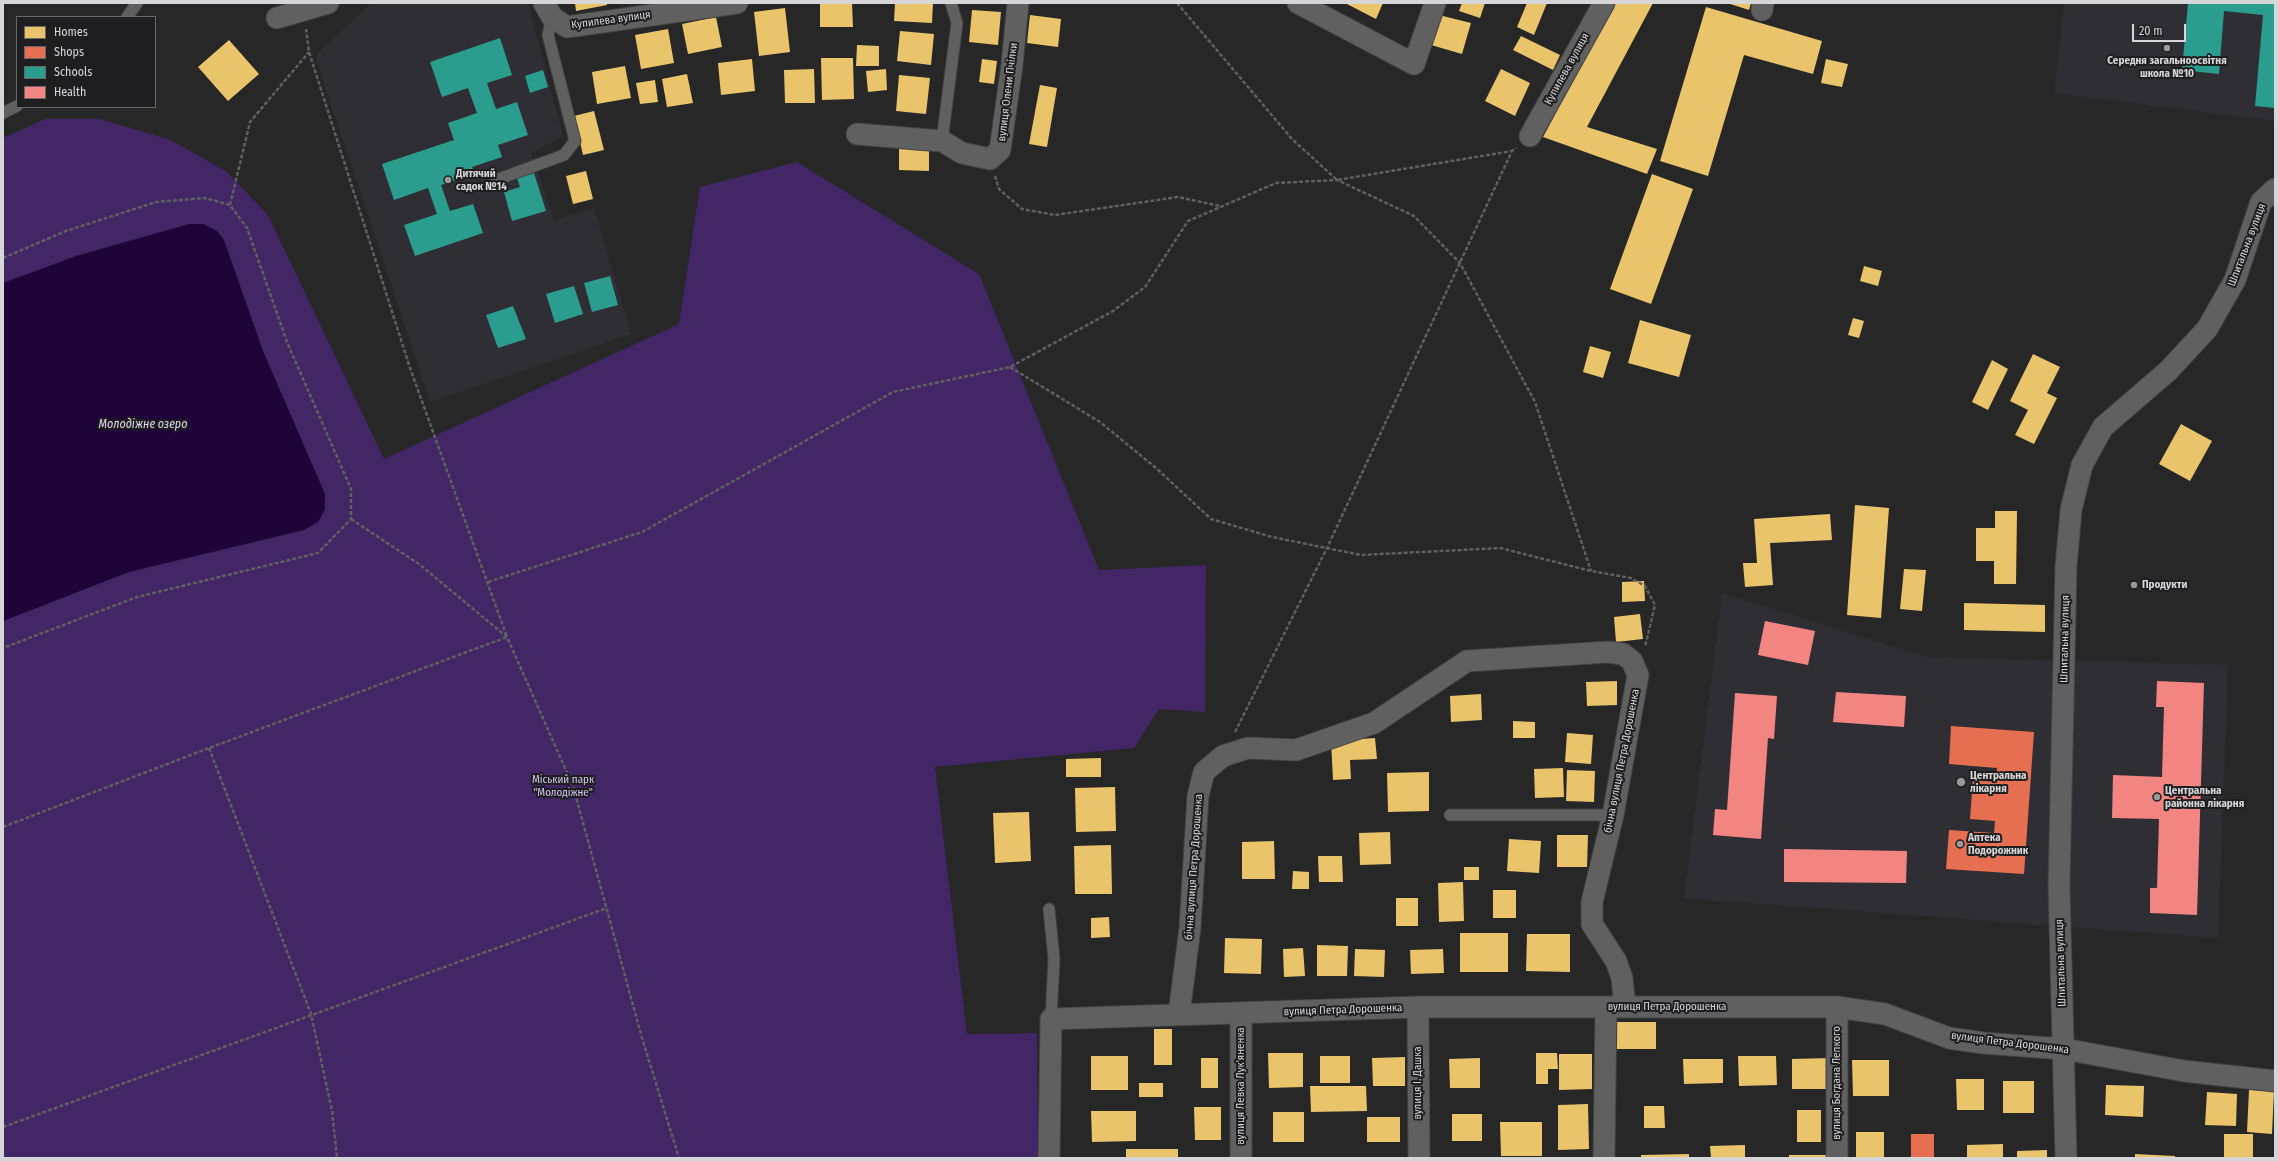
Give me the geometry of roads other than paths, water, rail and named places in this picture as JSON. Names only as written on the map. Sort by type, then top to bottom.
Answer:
[{"type":"street","points":[[277,18],[328,3]]},
{"type":"street","name":"Купилева вулиця","points":[[548,10],[567,27],[737,3]]},
{"type":"street","name":"вулиця Олени Пчілки","points":[[942,141],[962,152],[990,159],[1000,150],[1012,66],[1018,3]]},
{"type":"street","points":[[1298,3],[1414,64],[1435,3]]},
{"type":"street","name":"Купилева вулиця","points":[[1530,136],[1604,3]]},
{"type":"street","points":[[857,134],[942,141]]},
{"type":"street","name":"Шпитальна вулиця","points":[[2066,1158],[2059,886],[2066,567],[2070,510],[2082,465],[2104,427],[2168,371],[2207,329],[2235,280],[2261,202],[2275,189]]},
{"type":"street","name":"бічна вулиця Петра Дорошенка","points":[[1179,1014],[1190,928],[1198,796],[1204,772],[1223,756],[1248,748],[1296,750],[1374,723],[1467,661],[1608,652],[1623,654],[1632,661],[1638,675],[1613,815],[1592,902],[1592,924],[1616,961],[1622,978],[1615,1007],[1604,1158]]},
{"type":"street","name":"вулиця Петра Дорошенка","points":[[1051,1019],[1418,1007],[1837,1007],[1884,1014],[1949,1038],[2064,1049],[2184,1070],[2275,1081]]},
{"type":"street","name":"вулиця І. Дашка","points":[[1418,1007],[1419,1158]]},
{"type":"street","name":"вулиця Богдана Лепкого","points":[[1837,1007],[1837,1158]]},
{"type":"street","name":"вулиця Левка Лук'яненка","points":[[1241,1013],[1241,1158]]},
{"type":"street","points":[[1049,1158],[1051,1019]]},
{"type":"lane","points":[[128,16],[137,3]]},
{"type":"lane","points":[[942,141],[957,23],[951,3]]},
{"type":"lane","points":[[496,180],[564,155],[575,141],[548,35],[548,10]]},
{"type":"lane","points":[[3,114],[16,107]]},
{"type":"lane","points":[[1450,815],[1613,815]]},
{"type":"lane","points":[[1049,909],[1054,959],[1051,1019]]},
{"type":"water","name":"Молодіжне озеро","points":[[189,224],[203,224],[217,231],[224,240],[263,351],[325,494],[325,509],[318,522],[304,530],[129,572],[3,621],[3,283],[76,256]]},
{"type":"place","name":"Середня загальноосвітня школа №10","points":[[2167,48]]},
{"type":"place","name":"Дитячий садок №14","points":[[448,180]]},
{"type":"place","name":"Продукти","points":[[2134,585]]},
{"type":"place","name":"Центральна лікарня","points":[[1961,782]]},
{"type":"place","name":"Центральна районна лікарня","points":[[2157,797]]},
{"type":"place","name":"Аптека Подорожник","points":[[1960,844]]},
{"type":"park label","name":"Міський парк \"Молодіжне\"","points":[[563,786]]}]
